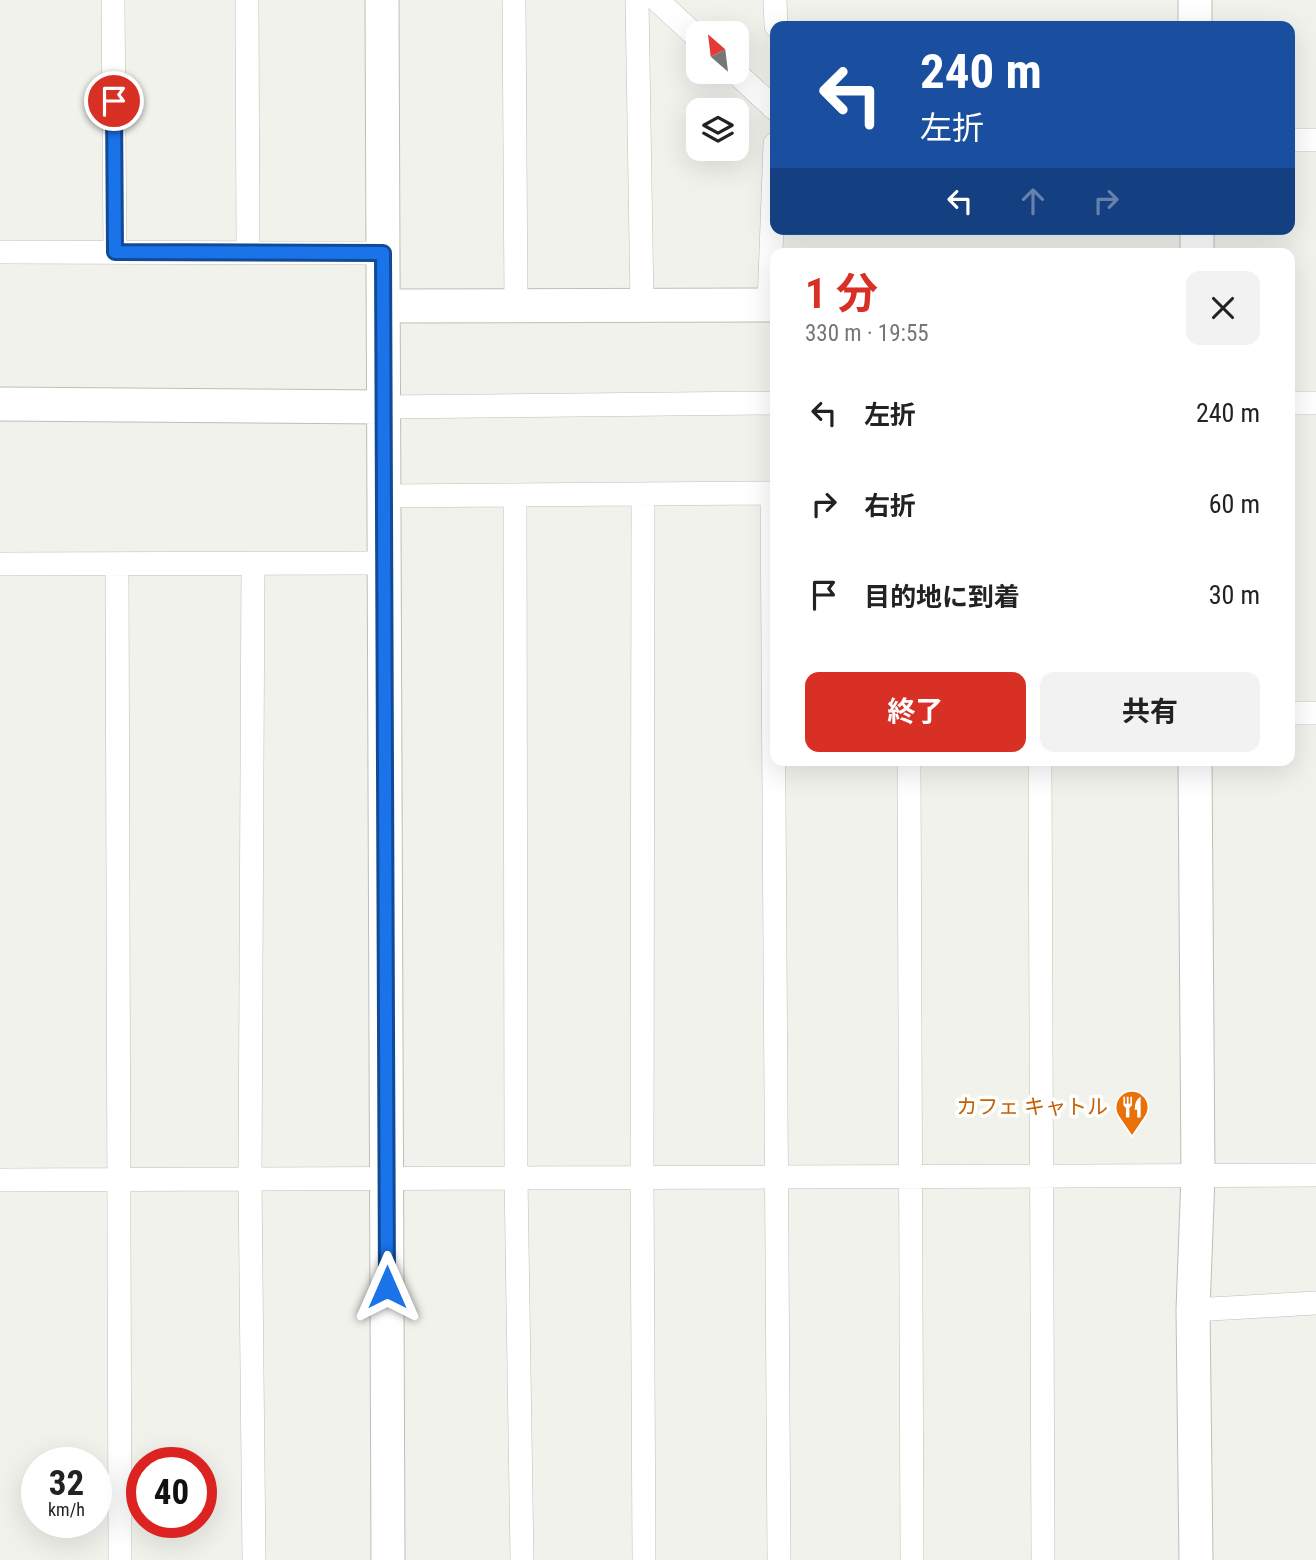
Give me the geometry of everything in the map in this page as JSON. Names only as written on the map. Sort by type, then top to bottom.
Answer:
[{"type":"street","points":[[113,0],[115,252]]},
{"type":"street","points":[[247,0],[248,252]]},
{"type":"street","points":[[382,0],[388,1560]]},
{"type":"street","points":[[514,0],[516,304]]},
{"type":"street","points":[[637,0],[642,304]]},
{"type":"street","points":[[657,0],[686,27]]},
{"type":"street","points":[[775,0],[776,21]]},
{"type":"street","points":[[1195,0],[1195,21]]},
{"type":"street","points":[[748,84],[770,104]]},
{"type":"street","points":[[1295,140],[1316,140]]},
{"type":"street","points":[[0,252],[383,253]]},
{"type":"street","points":[[384,306],[770,305]]},
{"type":"street","points":[[0,404],[383,407],[770,403]]},
{"type":"street","points":[[1295,403],[1316,403]]},
{"type":"street","points":[[384,496],[770,493]]},
{"type":"street","points":[[643,494],[644,1560]]},
{"type":"street","points":[[515,495],[516,1178],[522,1560]]},
{"type":"street","points":[[253,563],[250,1179],[254,1560]]},
{"type":"street","points":[[0,564],[384,563]]},
{"type":"street","points":[[117,564],[120,1560]]},
{"type":"street","points":[[1295,713],[1316,713]]},
{"type":"street","points":[[776,766],[779,1560]]},
{"type":"street","points":[[908,766],[912,1560]]},
{"type":"street","points":[[1040,766],[1043,1560]]},
{"type":"street","points":[[1195,766],[1198,1176],[1194,1310],[1196,1560]]},
{"type":"street","points":[[0,1180],[1316,1175]]},
{"type":"street","points":[[1194,1310],[1316,1303]]},
{"type":"place","name":"カフェ キャトル","points":[[1132,1137]]},
{"type":"route","points":[[114,101],[115,252],[383,253],[387,1287]]}]
